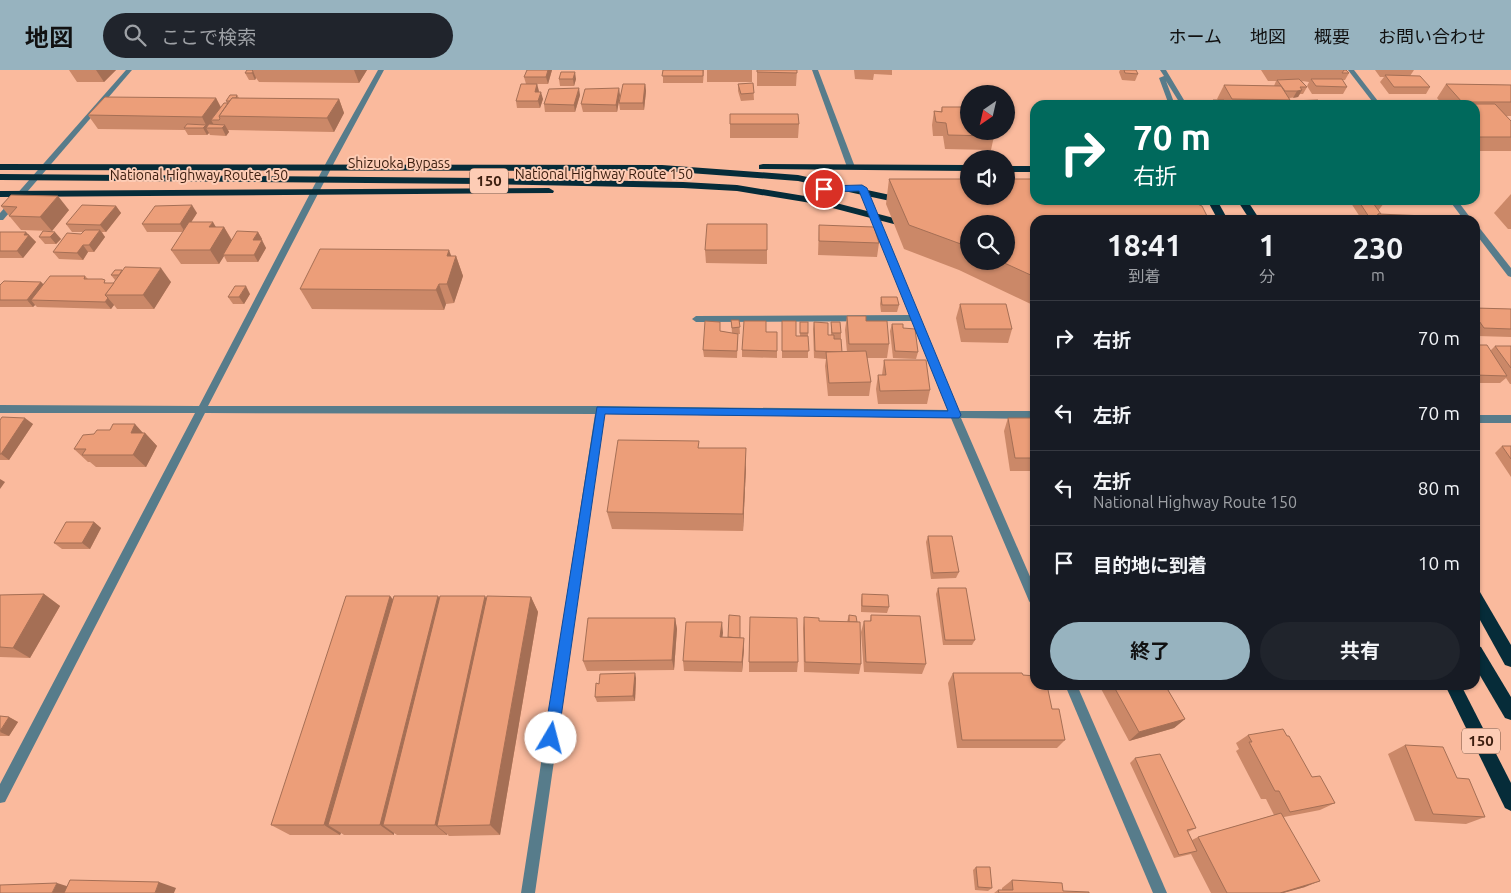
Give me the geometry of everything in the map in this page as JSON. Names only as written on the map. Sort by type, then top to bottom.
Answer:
[{"type":"highway","name":"National Highway Route 150","points":[[0,160],[556,162],[744,167],[960,168]]},
{"type":"highway","name":"Shizuoka Bypass","points":[[0,168],[662,168],[798,178],[914,204]]},
{"type":"highway","points":[[1015,168],[1030,169]]},
{"type":"highway","name":"Shizuoka Bypass","points":[[0,177],[462,180],[683,184],[737,188],[817,201],[922,230]]},
{"type":"highway","name":"National Highway Route 150","points":[[0,194],[707,191],[892,187]]},
{"type":"highway","points":[[1480,607],[1511,660]]},
{"type":"highway","name":"150","points":[[1480,660],[1511,712]]},
{"type":"highway","name":"150","points":[[1454,690],[1511,797]]},
{"type":"highway","name":"150","points":[[1454,690],[1511,802]]},
{"type":"street","points":[[0,218],[129,70]]},
{"type":"street","points":[[0,797],[331,161],[381,70]]},
{"type":"street","points":[[815,70],[851,167]]},
{"type":"street","points":[[1161,70],[1170,100]]},
{"type":"street","points":[[1161,70],[1181,100]]},
{"type":"street","points":[[1350,70],[1374,100]]},
{"type":"street","points":[[862,188],[955,415],[1030,589]]},
{"type":"street","points":[[1480,234],[1511,274]]},
{"type":"street","points":[[696,319],[916,318]]},
{"type":"street","points":[[0,409],[600,410],[1030,415]]},
{"type":"street","points":[[528,893],[600,410]]},
{"type":"street","points":[[1480,419],[1511,419]]},
{"type":"street","points":[[1073,690],[1160,893]]},
{"type":"building","points":[[247,70],[253,71],[252,73],[245,73]]},
{"type":"building","points":[[527,70],[548,70],[546,77],[524,77]]},
{"type":"building","points":[[663,70],[703,70],[703,76],[662,76]]},
{"type":"building","points":[[757,70],[797,70],[797,73],[757,72]]},
{"type":"building","points":[[1124,70],[1136,70],[1138,74],[1125,73]]},
{"type":"building","points":[[561,72],[575,72],[573,79],[559,79]]},
{"type":"building","points":[[1385,75],[1420,76],[1430,87],[1394,87]]},
{"type":"building","points":[[1299,79],[1307,87],[1300,87],[1302,90],[1297,91],[1285,91],[1277,80]]},
{"type":"building","points":[[1311,79],[1342,79],[1347,87],[1316,86]]},
{"type":"building","points":[[753,83],[754,93],[741,94],[738,84]]},
{"type":"building","points":[[521,84],[537,84],[535,92],[541,92],[538,101],[516,101]]},
{"type":"building","points":[[623,84],[645,84],[643,103],[619,103]]},
{"type":"building","points":[[1446,84],[1511,85],[1511,102],[1460,100]]},
{"type":"building","points":[[1224,85],[1281,86],[1290,100],[1232,99]]},
{"type":"building","points":[[579,88],[574,105],[544,104],[549,89]]},
{"type":"building","points":[[619,88],[616,105],[581,104],[585,89]]},
{"type":"building","points":[[230,95],[237,95],[236,98],[226,101]]},
{"type":"building","points":[[105,97],[216,98],[202,117],[88,115]]},
{"type":"building","points":[[232,98],[339,99],[327,118],[219,116]]},
{"type":"building","points":[[224,103],[228,103],[219,116],[220,119],[211,120]]},
{"type":"building","points":[[1480,104],[1495,104],[1511,121],[1511,137],[1480,137]]},
{"type":"building","points":[[942,107],[960,107],[960,135],[948,135],[946,123],[936,122],[934,111],[942,112]]},
{"type":"building","points":[[730,114],[798,114],[799,124],[730,124]]},
{"type":"building","points":[[187,124],[206,125],[203,128],[184,128]]},
{"type":"building","points":[[209,124],[225,125],[222,128],[206,128]]},
{"type":"building","points":[[889,179],[960,179],[960,205],[1015,205],[1015,179],[1030,179],[1030,205],[1200,205],[1206,215],[1030,215],[1030,275],[1015,268],[1015,215],[960,215],[960,244],[909,225]]},
{"type":"building","points":[[11,195],[58,196],[40,217],[9,216],[17,207],[1,206]]},
{"type":"building","points":[[82,205],[116,206],[100,225],[66,224]]},
{"type":"building","points":[[192,205],[180,224],[142,224],[155,206]]},
{"type":"building","points":[[1361,205],[1374,205],[1381,214],[1377,215],[1368,215]]},
{"type":"building","points":[[189,222],[213,222],[209,227],[224,227],[210,250],[171,250]]},
{"type":"building","points":[[707,224],[767,224],[767,250],[705,250]]},
{"type":"building","points":[[819,225],[874,227],[879,243],[819,241]]},
{"type":"building","points":[[85,230],[100,230],[89,245],[83,245],[77,253],[53,252],[67,233],[81,234]]},
{"type":"building","points":[[43,231],[55,232],[50,237],[39,237]]},
{"type":"building","points":[[237,231],[258,232],[253,240],[262,240],[254,255],[223,255]]},
{"type":"building","points":[[0,232],[26,232],[24,235],[29,235],[17,251],[0,251]]},
{"type":"building","points":[[320,249],[449,250],[447,256],[456,256],[447,284],[439,284],[436,290],[300,289]]},
{"type":"building","points":[[125,267],[161,268],[143,295],[105,295]]},
{"type":"building","points":[[115,270],[122,270],[119,275],[111,275]]},
{"type":"building","points":[[50,276],[85,276],[84,279],[102,279],[105,280],[104,283],[114,283],[105,295],[108,298],[105,302],[31,300]]},
{"type":"building","points":[[4,281],[41,282],[27,300],[0,300],[0,285]]},
{"type":"building","points":[[235,286],[246,286],[239,297],[228,297]]},
{"type":"building","points":[[881,297],[897,297],[899,305],[882,305]]},
{"type":"building","points":[[960,304],[1006,304],[1012,329],[965,329]]},
{"type":"building","points":[[1480,308],[1511,309],[1511,329],[1484,328],[1480,322]]},
{"type":"building","points":[[847,316],[866,316],[866,321],[887,321],[889,344],[849,344]]},
{"type":"building","points":[[731,320],[739,320],[740,327],[732,328]]},
{"type":"building","points":[[705,321],[720,322],[720,331],[738,334],[737,351],[703,350]]},
{"type":"building","points":[[744,321],[766,321],[766,332],[777,332],[777,351],[742,350]]},
{"type":"building","points":[[782,321],[796,321],[796,336],[808,336],[809,351],[782,351]]},
{"type":"building","points":[[800,322],[808,322],[808,333],[800,333]]},
{"type":"building","points":[[814,322],[828,323],[828,335],[834,335],[834,339],[841,339],[842,352],[815,351]]},
{"type":"building","points":[[831,322],[840,322],[841,333],[832,333]]},
{"type":"building","points":[[892,324],[903,324],[903,328],[915,329],[918,352],[895,351]]},
{"type":"building","points":[[1480,345],[1487,345],[1507,376],[1480,375]]},
{"type":"building","points":[[1495,346],[1511,346],[1511,368]]},
{"type":"building","points":[[866,351],[871,382],[829,383],[826,352]]},
{"type":"building","points":[[884,360],[926,360],[930,390],[880,391],[878,375],[886,375]]},
{"type":"building","points":[[2,417],[25,418],[0,454],[0,420]]},
{"type":"building","points":[[1008,418],[1030,418],[1030,458],[1015,458]]},
{"type":"building","points":[[113,424],[135,424],[131,433],[145,433],[133,455],[82,455],[86,449],[74,449],[83,435],[94,434],[97,430],[110,430]]},
{"type":"building","points":[[618,440],[699,441],[698,448],[746,448],[743,514],[607,512]]},
{"type":"building","points":[[1502,446],[1511,446],[1511,459]]},
{"type":"building","points":[[66,522],[94,522],[82,543],[54,543]]},
{"type":"building","points":[[928,536],[952,536],[959,572],[933,573]]},
{"type":"building","points":[[938,588],[966,588],[975,640],[945,640]]},
{"type":"building","points":[[44,594],[13,648],[0,647],[0,595]]},
{"type":"building","points":[[862,594],[888,595],[889,607],[862,606]]},
{"type":"building","points":[[346,596],[390,596],[324,825],[271,825]]},
{"type":"building","points":[[394,596],[438,596],[380,825],[328,825]]},
{"type":"building","points":[[440,596],[485,596],[435,825],[383,825]]},
{"type":"building","points":[[487,596],[531,597],[490,825],[437,826]]},
{"type":"building","points":[[729,615],[740,616],[740,638],[728,637]]},
{"type":"building","points":[[849,615],[856,616],[857,622],[849,622]]},
{"type":"building","points":[[871,615],[920,616],[926,664],[866,662],[864,621],[871,621]]},
{"type":"building","points":[[750,617],[797,618],[798,662],[749,662]]},
{"type":"building","points":[[804,617],[819,618],[819,621],[860,622],[861,664],[805,662]]},
{"type":"building","points":[[588,618],[675,618],[672,660],[583,661]]},
{"type":"building","points":[[686,622],[722,622],[720,637],[744,638],[742,662],[683,661]]},
{"type":"building","points":[[635,673],[633,696],[595,697],[596,683],[599,684],[600,674]]},
{"type":"building","points":[[953,673],[1022,673],[1023,675],[1030,676],[1030,690],[1048,690],[1052,709],[1059,709],[1065,740],[962,740]]},
{"type":"building","points":[[1116,690],[1168,690],[1185,719],[1139,732]]},
{"type":"building","points":[[0,716],[9,717],[0,731]]},
{"type":"building","points":[[1283,729],[1287,736],[1289,736],[1312,777],[1320,776],[1335,803],[1290,812],[1279,791],[1275,791],[1249,742],[1252,742],[1248,735]]},
{"type":"building","points":[[1405,745],[1443,747],[1457,778],[1469,779],[1485,817],[1433,814]]},
{"type":"building","points":[[1160,754],[1196,828],[1187,830],[1197,851],[1179,855],[1135,758]]},
{"type":"building","points":[[1281,813],[1320,881],[1280,893],[1227,893],[1198,837]]},
{"type":"building","points":[[976,867],[990,867],[992,888],[978,887]]},
{"type":"building","points":[[70,880],[159,882],[155,893],[64,893]]},
{"type":"building","points":[[1012,880],[1062,883],[1063,891],[1089,893],[999,893],[998,890],[1013,890]]},
{"type":"building","points":[[57,883],[52,893],[0,893],[0,885]]},
{"type":"route","points":[[551,738],[600,410],[955,415],[862,188],[824,189]]}]
